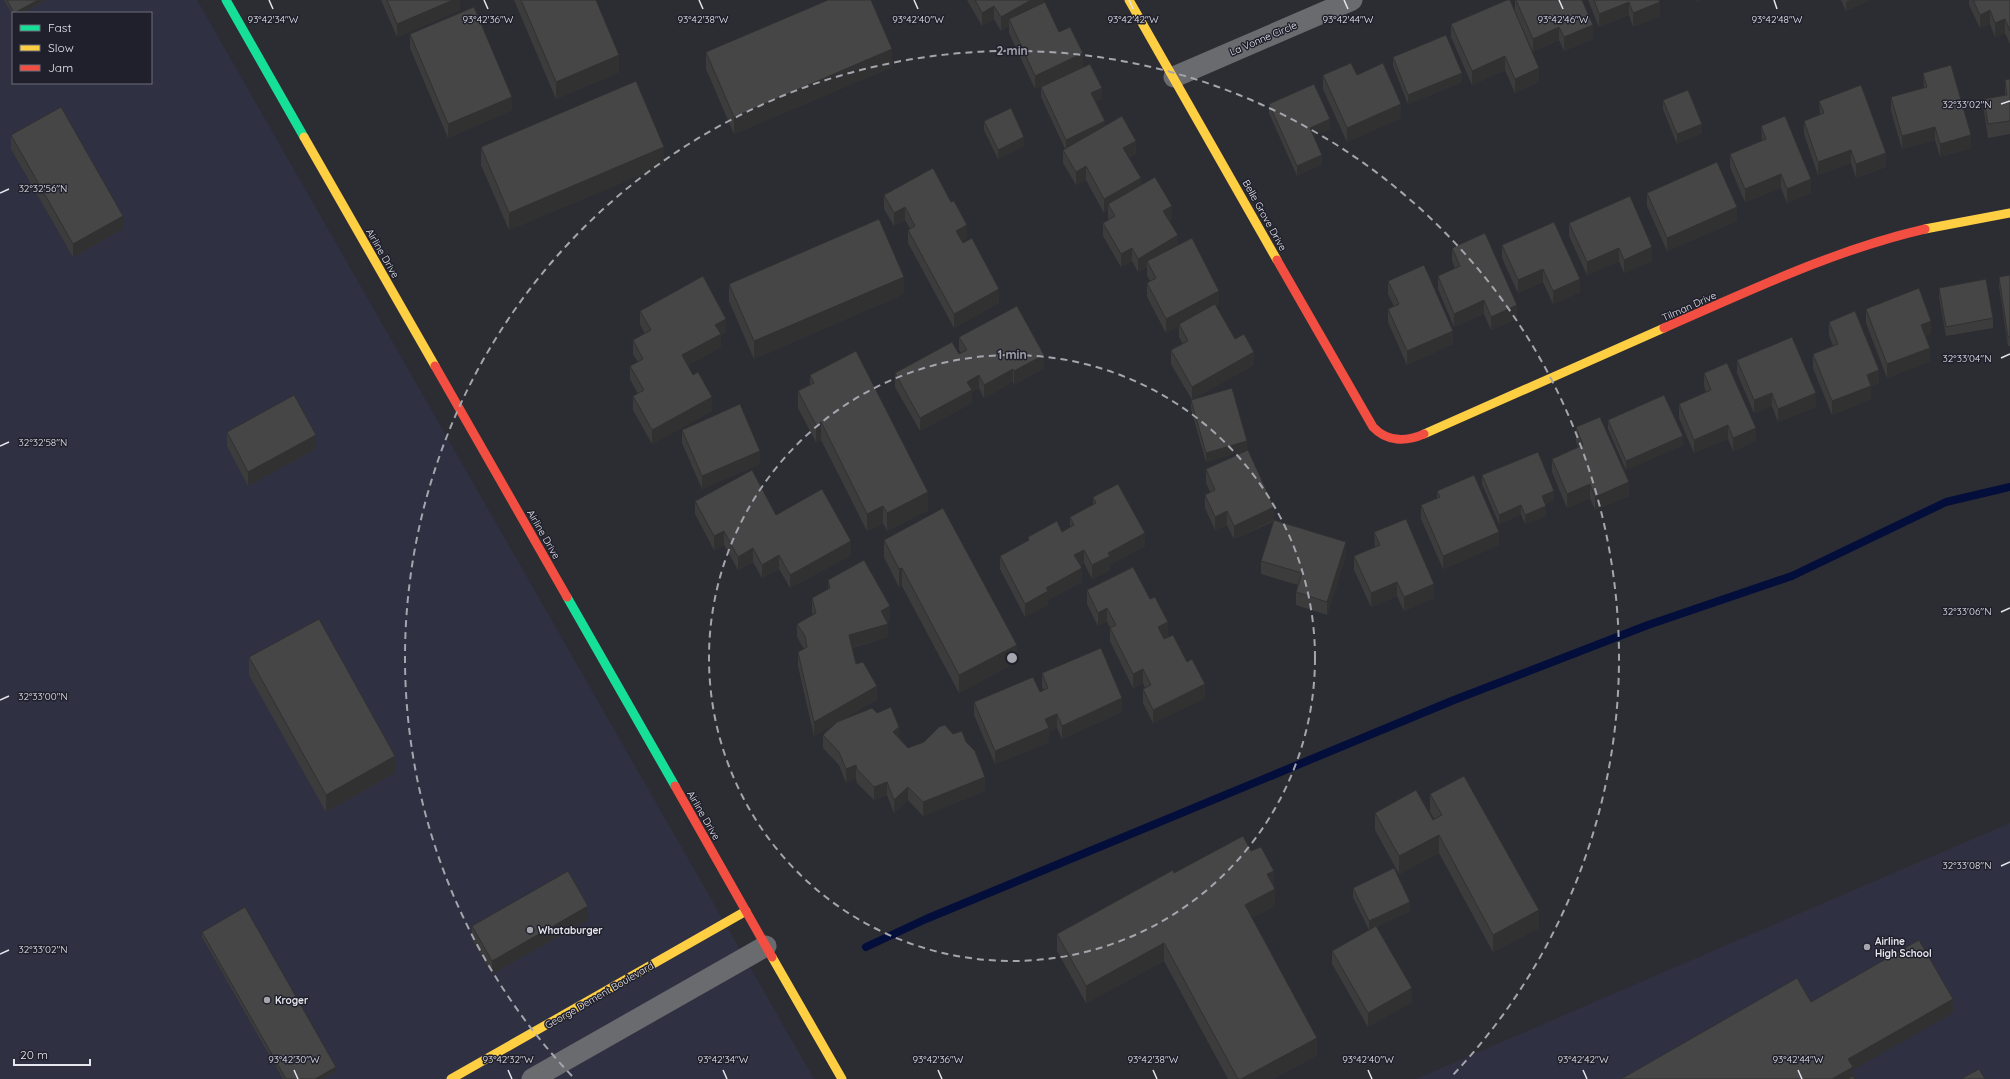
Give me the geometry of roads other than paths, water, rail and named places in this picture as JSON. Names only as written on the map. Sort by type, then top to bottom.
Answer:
[{"type":"street","name":"Airline Drive","points":[[226,0],[842,1079]]},
{"type":"street","name":"Belle Grove Drive","points":[[1129,0],[1368,420],[1374,429],[1385,438]]},
{"type":"street","name":"La Vonne Circle","points":[[1174,77],[1352,0]]},
{"type":"street","name":"Tilman Drive","points":[[1385,438],[1399,440],[1416,438],[1785,275],[1840,253],[1890,237],[1940,224],[2010,213]]},
{"type":"street","name":"George Dement Boulevard","points":[[452,1079],[746,911]]},
{"type":"street","points":[[532,1079],[766,946]]},
{"type":"waterway","points":[[866,947],[926,919],[1454,700],[1648,625],[1792,576],[1946,502],[2010,487]]},
{"type":"place","name":"Whataburger","points":[[530,930]]},
{"type":"place","name":"Airline High School","points":[[1867,947]]},
{"type":"place","name":"Kroger","points":[[267,1000]]}]
